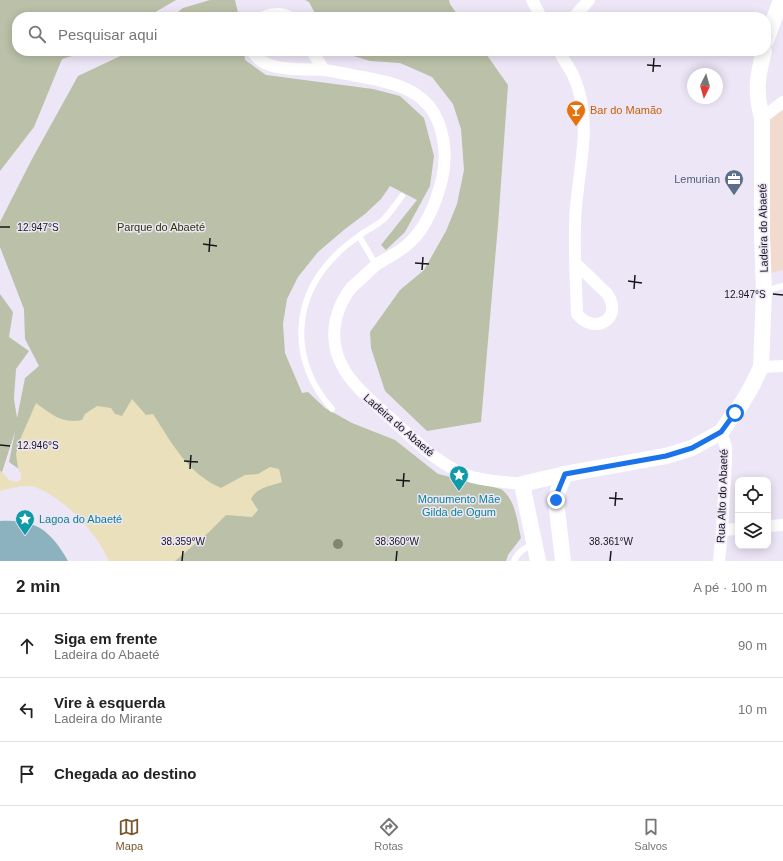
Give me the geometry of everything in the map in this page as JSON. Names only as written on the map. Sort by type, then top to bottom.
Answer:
[{"type":"street","points":[[532,0],[538,12]]},
{"type":"street","points":[[578,12],[589,0]]},
{"type":"street","points":[[771,27],[781,0]]},
{"type":"street","name":"Ladeira do Abaeté","points":[[255,56],[257,59],[274,67],[324,70],[382,80],[404,88],[422,99],[435,115],[443,136],[444,154],[443,173],[439,191],[432,209],[423,225],[407,245],[376,265],[351,289],[340,305],[335,327],[335,348],[344,372],[356,387],[434,457],[454,469],[472,477],[522,484],[565,474],[666,456],[692,448],[721,432],[742,403],[752,386],[761,367],[764,292],[762,118],[758,100],[758,77],[763,56]]},
{"type":"street","points":[[315,56],[324,70]]},
{"type":"street","points":[[562,56],[579,91],[584,116],[585,138],[576,208],[576,263],[577,314],[590,324],[599,324],[607,321],[611,313],[612,305],[608,295],[576,263]]},
{"type":"street","points":[[762,118],[783,102]]},
{"type":"street","points":[[761,367],[783,366]]},
{"type":"street","name":"Rua Alto do Abaeté","points":[[719,561],[726,461],[726,447],[721,432]]},
{"type":"street","points":[[563,561],[556,500],[565,474]]},
{"type":"street","points":[[522,484],[538,561]]},
{"type":"street","points":[[771,526],[782,525]]},
{"type":"street","points":[[722,530],[735,529]]},
{"type":"lane","points":[[332,409],[322,397],[307,367],[302,346],[302,316],[312,288],[327,265],[339,252],[358,236],[382,220],[402,196]]},
{"type":"lane","points":[[358,236],[376,265]]},
{"type":"lane","points":[[764,292],[783,286]]},
{"type":"lane","points":[[514,561],[520,552],[534,543]]},
{"type":"shaded area","points":[[783,102],[783,270],[764,275],[762,118]]},
{"type":"green space","points":[[0,0],[176,0],[156,12],[12,12],[12,56],[72,56],[62,59],[34,127],[0,171]]},
{"type":"green space","points":[[210,0],[235,0],[238,12],[178,12],[183,8]]},
{"type":"green space","points":[[305,0],[449,0],[456,12],[314,12],[309,2]]},
{"type":"green space","name":"Parque do Abaeté","points":[[120,56],[245,56],[245,60],[266,75],[373,89],[400,96],[424,118],[434,156],[430,186],[405,232],[386,250],[381,245],[417,200],[390,186],[381,199],[365,214],[318,252],[298,277],[287,299],[283,324],[285,353],[302,393],[308,392],[325,408],[352,423],[395,440],[438,474],[501,489],[513,505],[521,538],[508,555],[506,561],[110,561],[97,536],[68,504],[9,462],[15,432],[2,472],[0,471],[0,294],[13,312],[9,337],[29,351],[16,369],[14,399],[17,418],[25,378],[39,366],[25,339],[24,309],[0,247],[0,222],[32,159],[78,76]]},
{"type":"green space","points":[[354,56],[488,56],[508,85],[498,225],[481,422],[427,431],[385,391],[371,348],[370,332],[400,290],[424,270],[446,231],[457,204],[464,170],[461,129],[453,104],[432,77],[400,63],[370,61]]},
{"type":"sand","points":[[132,399],[146,415],[153,414],[181,456],[190,466],[209,482],[221,488],[245,475],[258,474],[270,467],[279,469],[282,482],[261,489],[254,495],[251,499],[258,510],[252,517],[226,515],[209,532],[175,561],[109,561],[104,550],[88,528],[56,498],[31,486],[17,487],[0,491],[0,472],[2,472],[9,480],[16,482],[21,480],[16,454],[19,442],[36,403],[57,417],[68,421],[75,421],[82,420],[85,414],[97,406],[111,408],[115,414],[122,416]]},
{"type":"water","name":"Lagoa do Abaeté","points":[[0,521],[23,522],[41,529],[55,541],[68,561],[0,561]]},
{"type":"place","name":"Bar do Mamão","points":[[576,127]]},
{"type":"place","name":"Lemurian","points":[[734,196]]},
{"type":"place","name":"Monumento Mãe Gilda de Ogum","points":[[459,492]]},
{"type":"place","name":"Lagoa do Abaeté","points":[[25,536]]},
{"type":"route","points":[[556,500],[565,474],[666,456],[692,448],[721,432],[735,413]]}]
